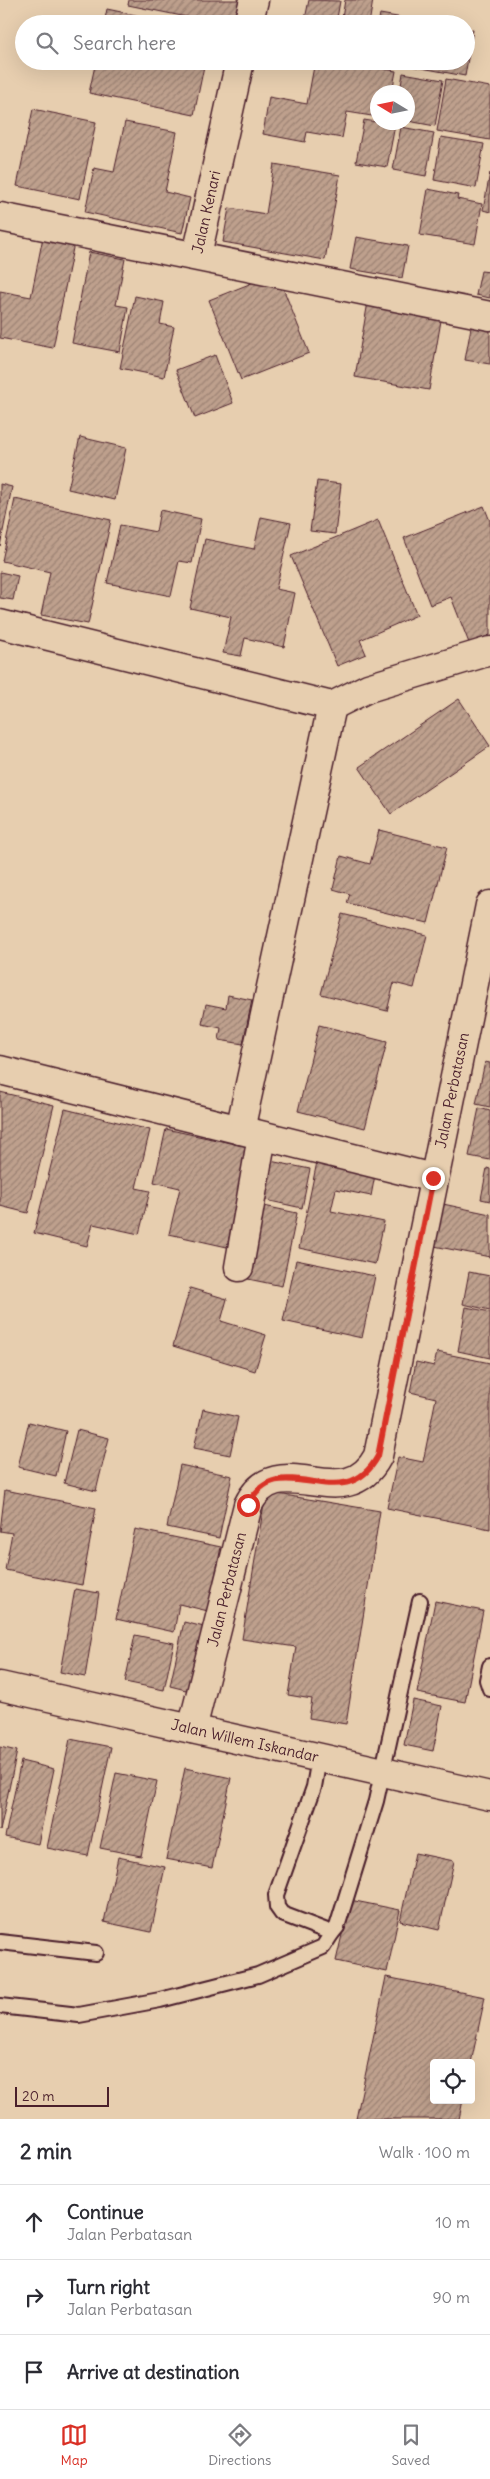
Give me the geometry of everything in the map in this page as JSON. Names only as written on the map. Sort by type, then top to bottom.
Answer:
[{"type":"main road","points":[[250,15],[254,0]]},
{"type":"main road","name":"Jalan Kenari","points":[[0,217],[198,255],[238,70]]},
{"type":"main road","points":[[198,255],[490,316]]},
{"type":"main road","points":[[0,624],[332,706],[368,688],[490,651]]},
{"type":"main road","points":[[239,1267],[251,1133],[332,706]]},
{"type":"main road","name":"Jalan Perbatasan","points":[[192,1729],[248,1505],[253,1495],[259,1488],[279,1480],[347,1484],[373,1467],[378,1456],[490,905]]},
{"type":"main road","points":[[0,1070],[433,1178]]},
{"type":"main road","name":"Jalan Willem Iskandar","points":[[0,1686],[490,1796]]},
{"type":"lane","points":[[0,2006],[79,2015],[160,2000],[258,1975],[323,1947],[337,1927],[376,1801],[420,1601]]},
{"type":"lane","points":[[490,1666],[487,1680],[490,1689]]},
{"type":"lane","points":[[319,1758],[314,1787],[276,1895],[276,1907],[282,1914],[332,1933]]},
{"type":"lane","points":[[0,1942],[96,1953]]},
{"type":"building","points":[[129,0],[240,0],[237,15],[177,15],[128,5]]},
{"type":"building","points":[[309,0],[340,1],[338,15],[306,15]]},
{"type":"building","points":[[345,0],[373,0],[370,15],[342,15]]},
{"type":"building","points":[[107,9],[135,15],[106,15]]},
{"type":"building","points":[[94,70],[203,70],[194,115],[89,93]]},
{"type":"building","points":[[313,70],[396,71],[393,85],[370,85],[370,116],[347,112],[342,138],[307,132],[305,142],[263,134],[269,97],[307,104]]},
{"type":"building","points":[[433,70],[466,70],[465,76]]},
{"type":"building","points":[[403,73],[443,80],[435,126],[415,122],[415,85],[401,85]]},
{"type":"building","points":[[446,79],[490,87],[490,140],[437,131]]},
{"type":"building","points":[[33,109],[96,122],[80,199],[17,186]]},
{"type":"building","points":[[364,120],[370,121],[370,130],[394,130],[387,167],[356,162]]},
{"type":"building","points":[[125,122],[177,132],[165,192],[190,198],[182,233],[85,212],[94,168],[114,172]]},
{"type":"building","points":[[400,130],[415,130],[434,133],[426,176],[393,170]]},
{"type":"building","points":[[441,137],[484,144],[476,188],[434,180]]},
{"type":"building","points":[[274,164],[340,175],[325,260],[223,242],[229,208],[266,214]]},
{"type":"building","points":[[490,173],[490,212],[483,210]]},
{"type":"building","points":[[428,189],[458,195],[457,199],[482,204],[475,244],[420,235]]},
{"type":"building","points":[[43,237],[74,243],[53,348],[0,338],[0,291],[31,297]]},
{"type":"building","points":[[356,237],[408,246],[402,278],[350,269]]},
{"type":"building","points":[[89,252],[125,259],[116,305],[128,307],[120,352],[72,343]]},
{"type":"building","points":[[481,271],[490,272],[490,298],[476,295]]},
{"type":"building","points":[[277,273],[309,353],[241,380],[209,300]]},
{"type":"building","points":[[135,296],[164,302],[160,324],[174,327],[164,377],[120,368]]},
{"type":"building","points":[[369,296],[443,309],[429,390],[355,377]]},
{"type":"building","points":[[472,322],[490,325],[490,364],[465,360]]},
{"type":"building","points":[[215,355],[233,403],[195,418],[176,370]]},
{"type":"building","points":[[80,437],[126,448],[115,500],[68,489]]},
{"type":"building","points":[[317,481],[341,484],[335,534],[310,531]]},
{"type":"building","points":[[0,484],[12,487],[0,546]]},
{"type":"building","points":[[15,499],[111,520],[88,624],[41,615],[50,572],[2,561]]},
{"type":"building","points":[[484,506],[490,521],[490,635],[469,643],[451,597],[430,605],[404,538]]},
{"type":"building","points":[[160,510],[201,519],[192,563],[179,561],[171,596],[107,583],[120,525],[156,532]]},
{"type":"building","points":[[261,517],[291,523],[276,589],[295,593],[284,647],[245,638],[241,656],[223,653],[231,617],[190,608],[205,539],[254,549]]},
{"type":"building","points":[[378,520],[417,615],[360,640],[366,654],[337,666],[291,556]]},
{"type":"building","points":[[0,572],[18,576],[13,600],[0,598]]},
{"type":"building","points":[[459,699],[490,746],[391,814],[359,767]]},
{"type":"building","points":[[379,830],[447,847],[428,923],[347,903],[350,894],[333,889],[341,856],[370,864]]},
{"type":"building","points":[[342,914],[427,935],[414,988],[394,983],[387,1011],[321,994]]},
{"type":"building","points":[[228,995],[252,1000],[243,1044],[219,1040],[221,1028],[202,1024],[206,1004],[226,1008]]},
{"type":"building","points":[[319,1025],[387,1042],[365,1128],[298,1111]]},
{"type":"building","points":[[485,1062],[490,1063],[490,1107],[476,1104]]},
{"type":"building","points":[[0,1092],[54,1105],[28,1213],[0,1206]]},
{"type":"building","points":[[479,1108],[490,1111],[490,1160],[469,1156]]},
{"type":"building","points":[[65,1109],[150,1130],[136,1188],[150,1191],[139,1234],[93,1224],[87,1246],[34,1233]]},
{"type":"building","points":[[166,1129],[249,1147],[227,1247],[169,1234],[180,1188],[154,1182]]},
{"type":"building","points":[[270,1161],[310,1169],[302,1208],[261,1199]]},
{"type":"building","points":[[317,1162],[375,1175],[371,1196],[336,1189],[331,1211],[384,1222],[375,1264],[299,1248]]},
{"type":"building","points":[[487,1168],[490,1169],[490,1201],[481,1199]]},
{"type":"building","points":[[443,1204],[490,1214],[490,1257],[434,1246]]},
{"type":"building","points":[[264,1206],[297,1213],[282,1286],[248,1279]]},
{"type":"building","points":[[296,1260],[375,1276],[362,1338],[283,1321]]},
{"type":"building","points":[[469,1272],[490,1276],[490,1310],[463,1304]]},
{"type":"building","points":[[190,1288],[227,1299],[221,1321],[266,1335],[255,1371],[173,1346]]},
{"type":"building","points":[[466,1307],[490,1312],[490,1358],[458,1351]]},
{"type":"building","points":[[437,1352],[490,1363],[490,1529],[387,1508],[398,1457],[423,1462],[436,1398],[410,1392],[416,1362],[434,1366]]},
{"type":"building","points":[[203,1409],[238,1417],[230,1455],[194,1448]]},
{"type":"building","points":[[29,1422],[66,1431],[56,1476],[18,1467]]},
{"type":"building","points":[[77,1430],[109,1438],[96,1491],[64,1483]]},
{"type":"building","points":[[180,1465],[232,1476],[219,1538],[167,1527]]},
{"type":"building","points":[[5,1490],[96,1508],[82,1585],[5,1570],[12,1533],[0,1531]]},
{"type":"building","points":[[266,1492],[380,1511],[346,1724],[309,1718],[312,1699],[288,1695],[296,1647],[242,1639]]},
{"type":"building","points":[[135,1529],[221,1547],[208,1611],[179,1604],[174,1632],[116,1619]]},
{"type":"building","points":[[75,1589],[99,1593],[85,1677],[60,1672]]},
{"type":"building","points":[[435,1601],[483,1611],[465,1702],[417,1693]]},
{"type":"building","points":[[184,1622],[208,1628],[194,1692],[170,1686]]},
{"type":"building","points":[[135,1635],[174,1643],[164,1690],[125,1682]]},
{"type":"building","points":[[413,1700],[442,1706],[433,1751],[404,1745]]},
{"type":"building","points":[[70,1739],[111,1747],[88,1856],[47,1848]]},
{"type":"building","points":[[0,1747],[17,1751],[0,1831]]},
{"type":"building","points":[[21,1761],[54,1769],[38,1844],[5,1837]]},
{"type":"building","points":[[185,1768],[231,1778],[212,1868],[166,1859]]},
{"type":"building","points":[[116,1773],[157,1781],[141,1856],[100,1848]]},
{"type":"building","points":[[415,1853],[454,1861],[439,1930],[400,1921]]},
{"type":"building","points":[[118,1857],[165,1867],[151,1932],[104,1922]]},
{"type":"building","points":[[350,1900],[400,1910],[387,1972],[336,1961]]},
{"type":"building","points":[[386,1977],[485,1997],[472,2059],[430,2059],[430,2104],[462,2104],[459,2119],[356,2119]]},
{"type":"route","points":[[248,1505],[259,1488],[270,1482],[302,1480],[347,1484],[356,1480],[373,1467],[378,1456],[433,1178]]}]
